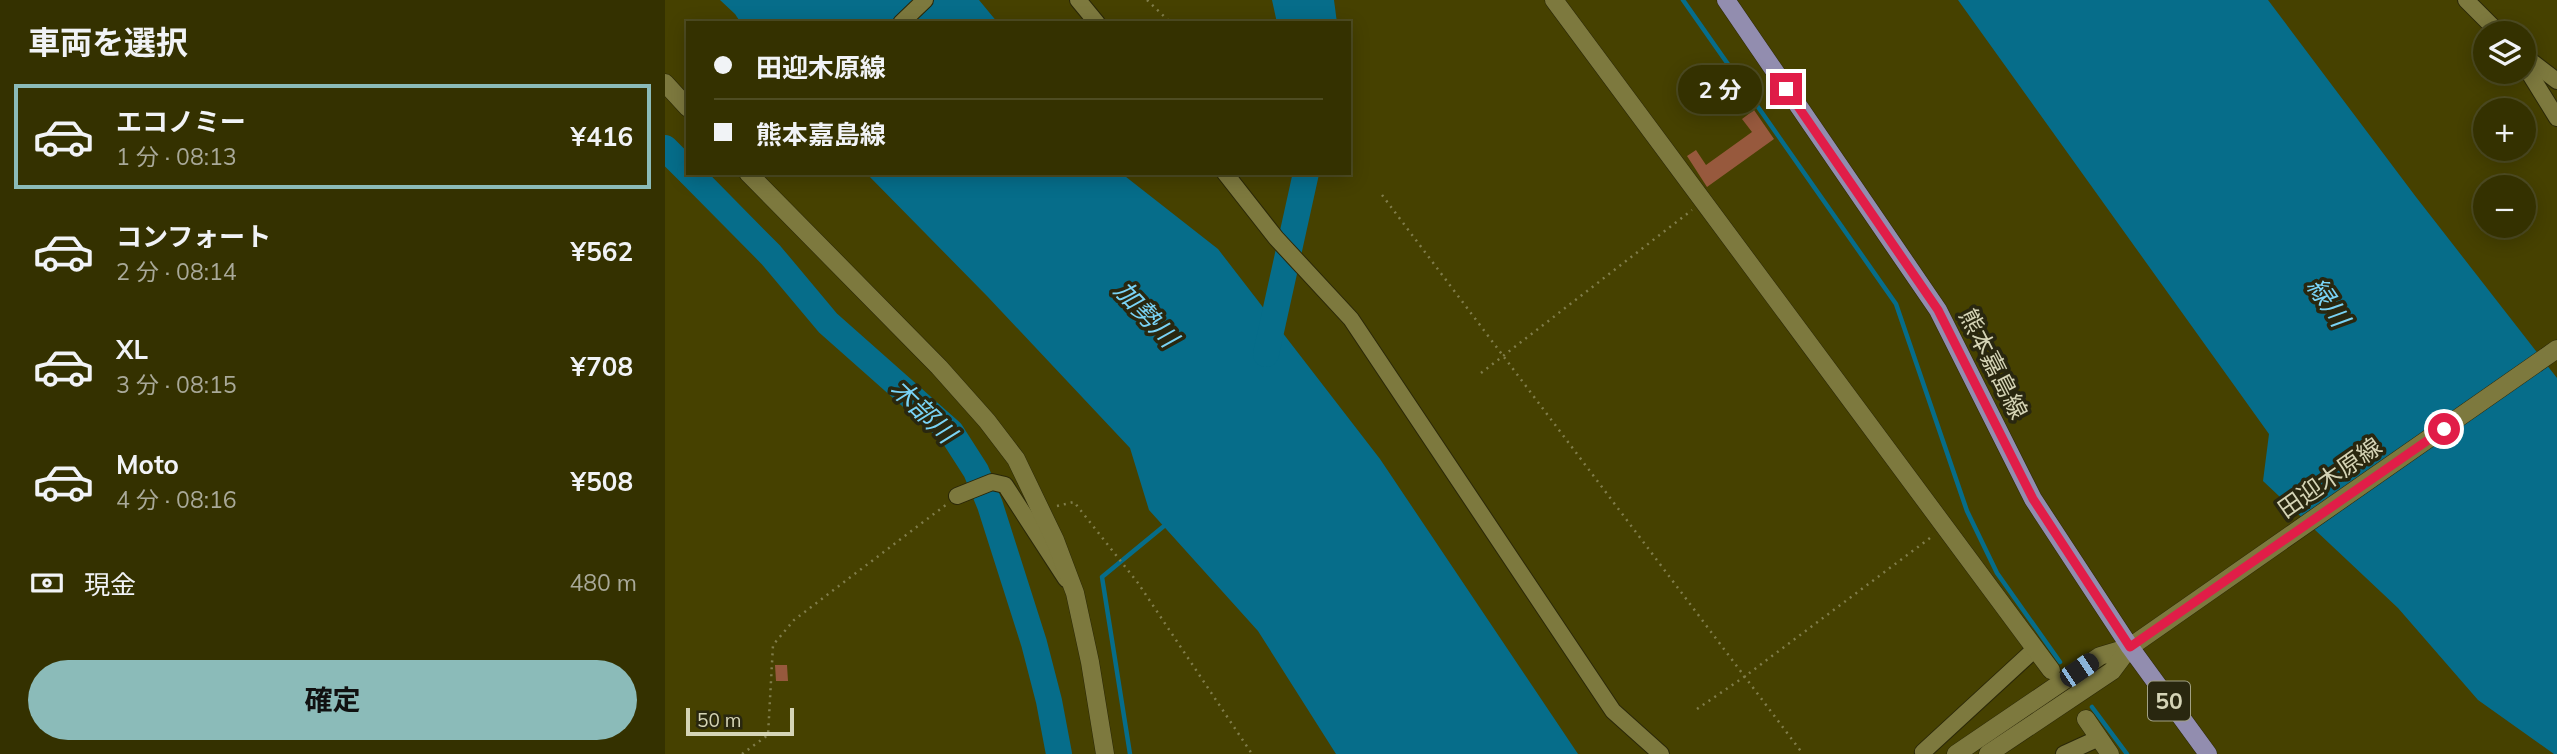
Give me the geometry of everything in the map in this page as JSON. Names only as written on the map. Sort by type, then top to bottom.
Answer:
[{"type":"main road","name":"熊本嘉島線","points":[[1726,0],[1938,310],[2033,499],[2130,647],[2208,754]]},
{"type":"street","points":[[903,21],[925,0]]},
{"type":"street","points":[[1078,0],[1095,21]]},
{"type":"street","points":[[1555,0],[2051,670]]},
{"type":"street","points":[[2466,0],[2487,21]]},
{"type":"street","points":[[2536,65],[2557,81]]},
{"type":"street","points":[[665,83],[686,106]]},
{"type":"street","points":[[2536,84],[2557,118]]},
{"type":"street","points":[[749,175],[939,367],[1016,459],[1055,540],[1075,593],[1090,662],[1105,754]]},
{"type":"street","points":[[1226,175],[1276,238],[1351,319],[1613,711],[1661,754]]},
{"type":"street","name":"田迎木原線","points":[[1988,754],[2112,671],[2130,647],[2557,349]]},
{"type":"street","points":[[957,496],[992,482],[1005,485],[1075,593]]},
{"type":"street","name":"田迎木原線","points":[[1956,754],[2100,656],[2130,647]]},
{"type":"street","points":[[1924,754],[1923,752],[2035,649]]},
{"type":"street","points":[[2086,719],[2110,754]]},
{"type":"street","points":[[2064,754],[2099,738]]},
{"type":"path","points":[[1147,0],[1169,21]]},
{"type":"path","points":[[1382,195],[1803,754]]},
{"type":"path","points":[[1481,373],[1703,202]]},
{"type":"path","points":[[742,754],[768,735],[773,645],[794,620],[957,496]]},
{"type":"path","points":[[1042,513],[1073,502],[1137,583],[1252,754]]},
{"type":"path","points":[[1697,709],[1744,677],[1945,526]]},
{"type":"water","points":[[720,0],[979,0],[996,21],[740,21]]},
{"type":"water","points":[[1272,0],[1334,0],[1337,21],[1277,21]]},
{"type":"water","name":"緑川","points":[[1958,0],[2268,0],[2557,378],[2557,754],[2478,700],[2398,608],[2263,481],[2269,434]]},
{"type":"water","points":[[868,175],[1124,175],[1218,249],[1380,459],[1578,754],[1336,754],[1258,631],[1149,510],[1130,448]]},
{"type":"building","points":[[1754,110],[1774,139],[1707,187],[1687,156],[1696,150],[1706,165],[1752,132],[1742,119]]},
{"type":"building","points":[[775,665],[787,665],[788,681],[776,681]]},
{"type":"waterway","points":[[1683,0],[1896,304],[1967,511],[1997,573],[2060,662]]},
{"type":"waterway","name":"木部川","points":[[665,148],[686,169]]},
{"type":"waterway","name":"木部川","points":[[692,175],[771,255],[828,323],[951,432],[976,471],[990,505],[1034,643],[1059,754]]},
{"type":"waterway","name":"加勢川","points":[[1266,354],[1306,175]]},
{"type":"waterway","points":[[1130,754],[1102,577],[1164,526]]},
{"type":"waterway","points":[[2092,707],[2127,754]]},
{"type":"route","points":[[1786,89],[1938,310],[2033,499],[2130,647],[2444,429]]}]
